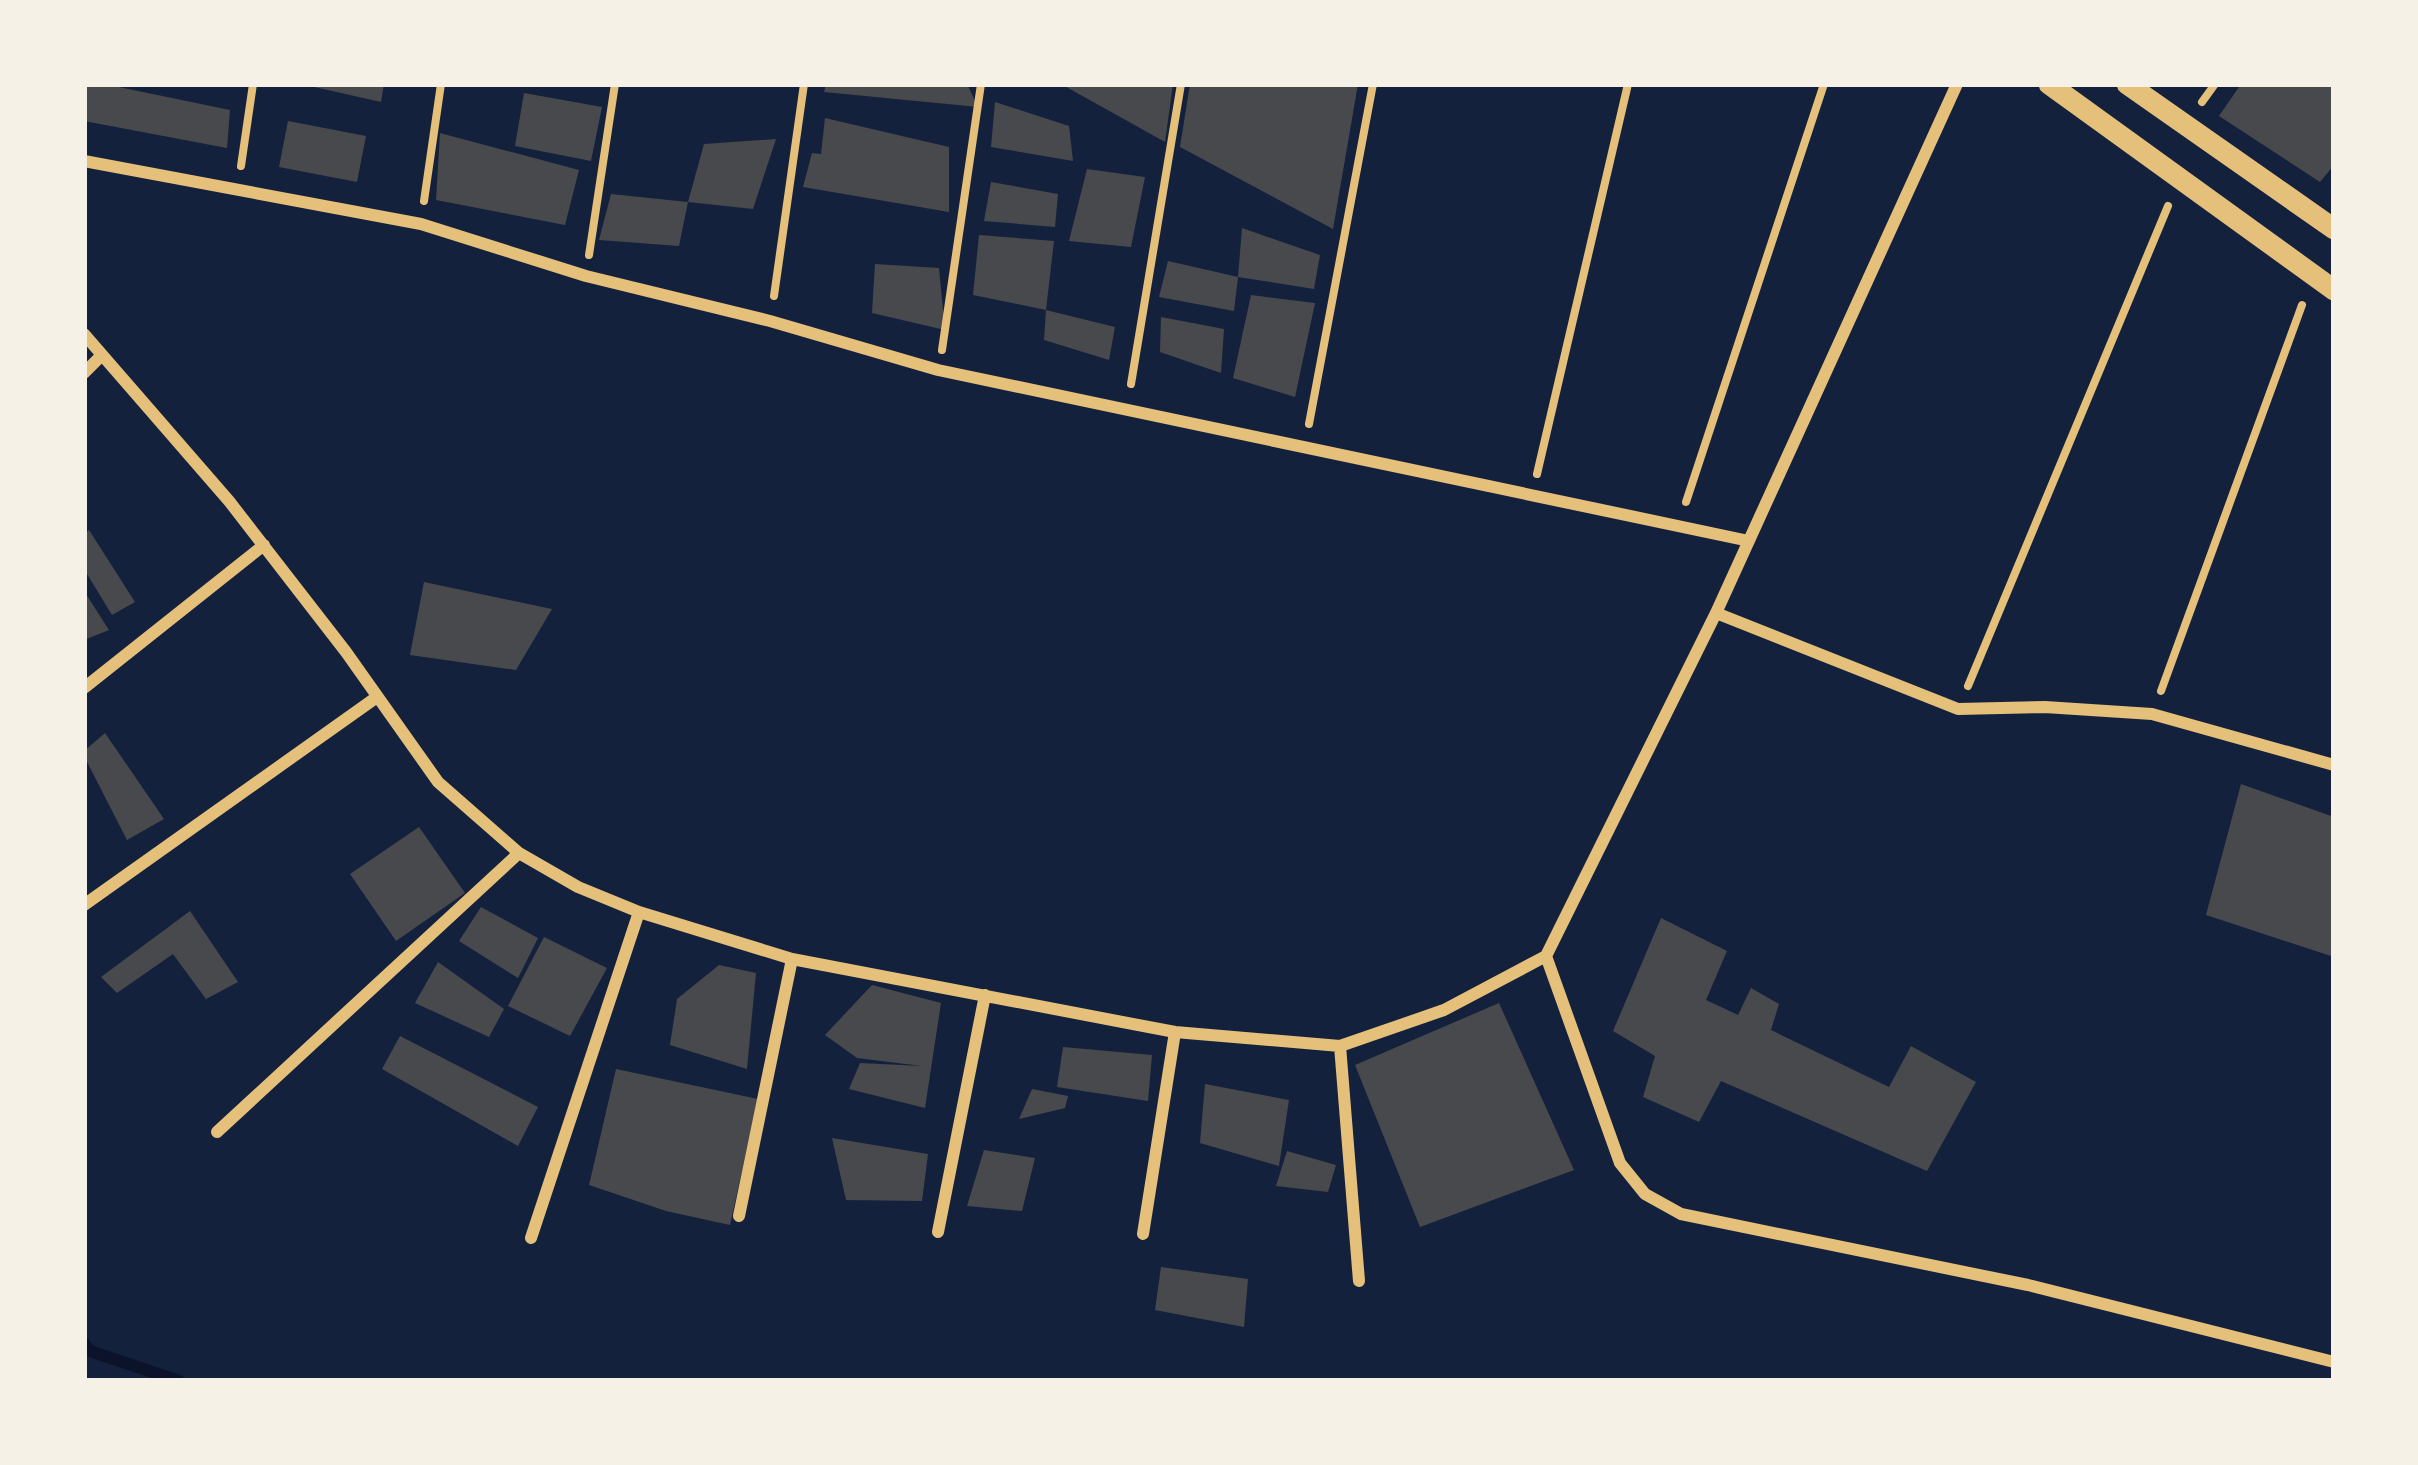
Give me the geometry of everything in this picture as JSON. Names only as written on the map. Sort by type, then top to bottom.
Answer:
[{"type":"street","points":[[84,334],[264,545],[438,782],[519,853],[578,887],[639,912],[792,959],[1175,1032],[1340,1046],[1444,1010],[1546,956],[1716,613],[1957,84]]},
{"type":"street","points":[[2049,84],[2334,290]]},
{"type":"street","points":[[2127,84],[2334,230]]},
{"type":"street","points":[[84,161],[421,224],[586,276],[770,321],[938,370],[1749,541]]},
{"type":"street","points":[[84,373],[102,355]]},
{"type":"street","points":[[84,688],[264,545]]},
{"type":"street","points":[[1716,613],[1958,709],[2045,707],[2152,715],[2334,765]]},
{"type":"street","points":[[84,905],[377,697]]},
{"type":"street","points":[[217,1132],[519,853]]},
{"type":"street","points":[[531,1238],[639,912]]},
{"type":"street","points":[[1546,956],[1620,1163],[1645,1194],[1681,1214],[2028,1285],[2334,1362]]},
{"type":"street","points":[[739,1216],[792,959]]},
{"type":"street","points":[[938,1232],[985,995]]},
{"type":"street","points":[[1143,1234],[1175,1032]]},
{"type":"street","points":[[1340,1046],[1359,1281]]},
{"type":"path","points":[[238,187],[253,84]]},
{"type":"path","points":[[421,224],[441,84]]},
{"type":"path","points":[[586,276],[615,84]]},
{"type":"path","points":[[770,321],[804,84]]},
{"type":"path","points":[[938,370],[981,84]]},
{"type":"path","points":[[1126,410],[1181,84]]},
{"type":"path","points":[[1305,447],[1373,84]]},
{"type":"path","points":[[1532,495],[1628,84]]},
{"type":"path","points":[[1678,526],[1825,84]]},
{"type":"path","points":[[1958,709],[2180,178]]},
{"type":"path","points":[[2152,715],[2313,274]]},
{"type":"building","points":[[84,84],[230,110],[227,148],[84,121]]},
{"type":"building","points":[[301,84],[384,84],[381,102]]},
{"type":"building","points":[[826,84],[967,84],[978,107],[824,92]]},
{"type":"building","points":[[1061,84],[1173,84],[1165,142]]},
{"type":"building","points":[[1190,84],[1358,84],[1333,229],[1180,147]]},
{"type":"building","points":[[2241,84],[2334,84],[2334,165],[2320,182],[2219,116]]},
{"type":"building","points":[[524,93],[602,107],[591,161],[515,146]]},
{"type":"building","points":[[995,102],[1069,126],[1073,161],[991,147]]},
{"type":"building","points":[[825,118],[949,147],[949,212],[803,187],[812,153],[821,154]]},
{"type":"building","points":[[288,121],[366,136],[357,182],[279,167]]},
{"type":"building","points":[[440,133],[579,170],[565,225],[436,200]]},
{"type":"building","points":[[776,139],[753,209],[688,202],[704,144]]},
{"type":"building","points":[[1087,169],[1145,177],[1131,247],[1069,241]]},
{"type":"building","points":[[991,182],[1058,194],[1055,227],[984,221]]},
{"type":"building","points":[[611,194],[688,202],[679,246],[599,240]]},
{"type":"building","points":[[1242,228],[1320,255],[1314,289],[1238,277]]},
{"type":"building","points":[[979,235],[1054,241],[1046,310],[973,295]]},
{"type":"building","points":[[1168,261],[1238,277],[1234,311],[1159,297]]},
{"type":"building","points":[[875,264],[939,268],[945,330],[872,313]]},
{"type":"building","points":[[1251,295],[1315,303],[1295,397],[1233,378]]},
{"type":"building","points":[[1046,310],[1115,327],[1109,360],[1044,340]]},
{"type":"building","points":[[1161,317],[1224,329],[1221,373],[1160,352]]},
{"type":"building","points":[[89,530],[135,602],[112,615],[84,569],[84,535]]},
{"type":"building","points":[[424,582],[552,609],[516,670],[410,655]]},
{"type":"building","points":[[84,591],[109,630],[84,640]]},
{"type":"building","points":[[105,733],[164,819],[127,840],[84,756]]},
{"type":"building","points":[[2241,784],[2334,817],[2334,957],[2206,915]]},
{"type":"building","points":[[419,827],[465,893],[396,941],[350,874]]},
{"type":"building","points":[[481,907],[538,938],[518,978],[459,941]]},
{"type":"building","points":[[190,911],[238,982],[206,999],[173,954],[117,993],[101,977]]},
{"type":"building","points":[[1661,918],[1727,951],[1706,1000],[1738,1015],[1751,988],[1779,1004],[1771,1030],[1889,1087],[1911,1046],[1976,1082],[1927,1171],[1721,1081],[1699,1122],[1643,1097],[1655,1056],[1613,1031]]},
{"type":"building","points":[[544,937],[607,968],[570,1036],[508,1006]]},
{"type":"building","points":[[438,962],[504,1009],[489,1037],[415,1003]]},
{"type":"building","points":[[719,965],[756,973],[747,1069],[670,1045],[677,999]]},
{"type":"building","points":[[872,985],[941,1003],[925,1108],[849,1089],[860,1063],[922,1066],[857,1058],[825,1035]]},
{"type":"building","points":[[1499,1003],[1574,1170],[1420,1227],[1355,1065]]},
{"type":"building","points":[[400,1036],[538,1107],[518,1146],[382,1069]]},
{"type":"building","points":[[1063,1047],[1152,1055],[1148,1101],[1057,1087]]},
{"type":"building","points":[[616,1069],[758,1099],[730,1225],[666,1211],[589,1185]]},
{"type":"building","points":[[1205,1084],[1289,1100],[1279,1166],[1200,1143]]},
{"type":"building","points":[[1032,1089],[1068,1096],[1065,1108],[1019,1119]]},
{"type":"building","points":[[832,1138],[928,1154],[922,1201],[846,1200]]},
{"type":"building","points":[[984,1150],[1035,1158],[1022,1211],[967,1206]]},
{"type":"building","points":[[1287,1151],[1336,1165],[1328,1192],[1276,1186]]},
{"type":"building","points":[[1161,1267],[1248,1279],[1244,1327],[1155,1310]]},
{"type":"waterway","points":[[84,1343],[90,1351],[179,1381]]}]
